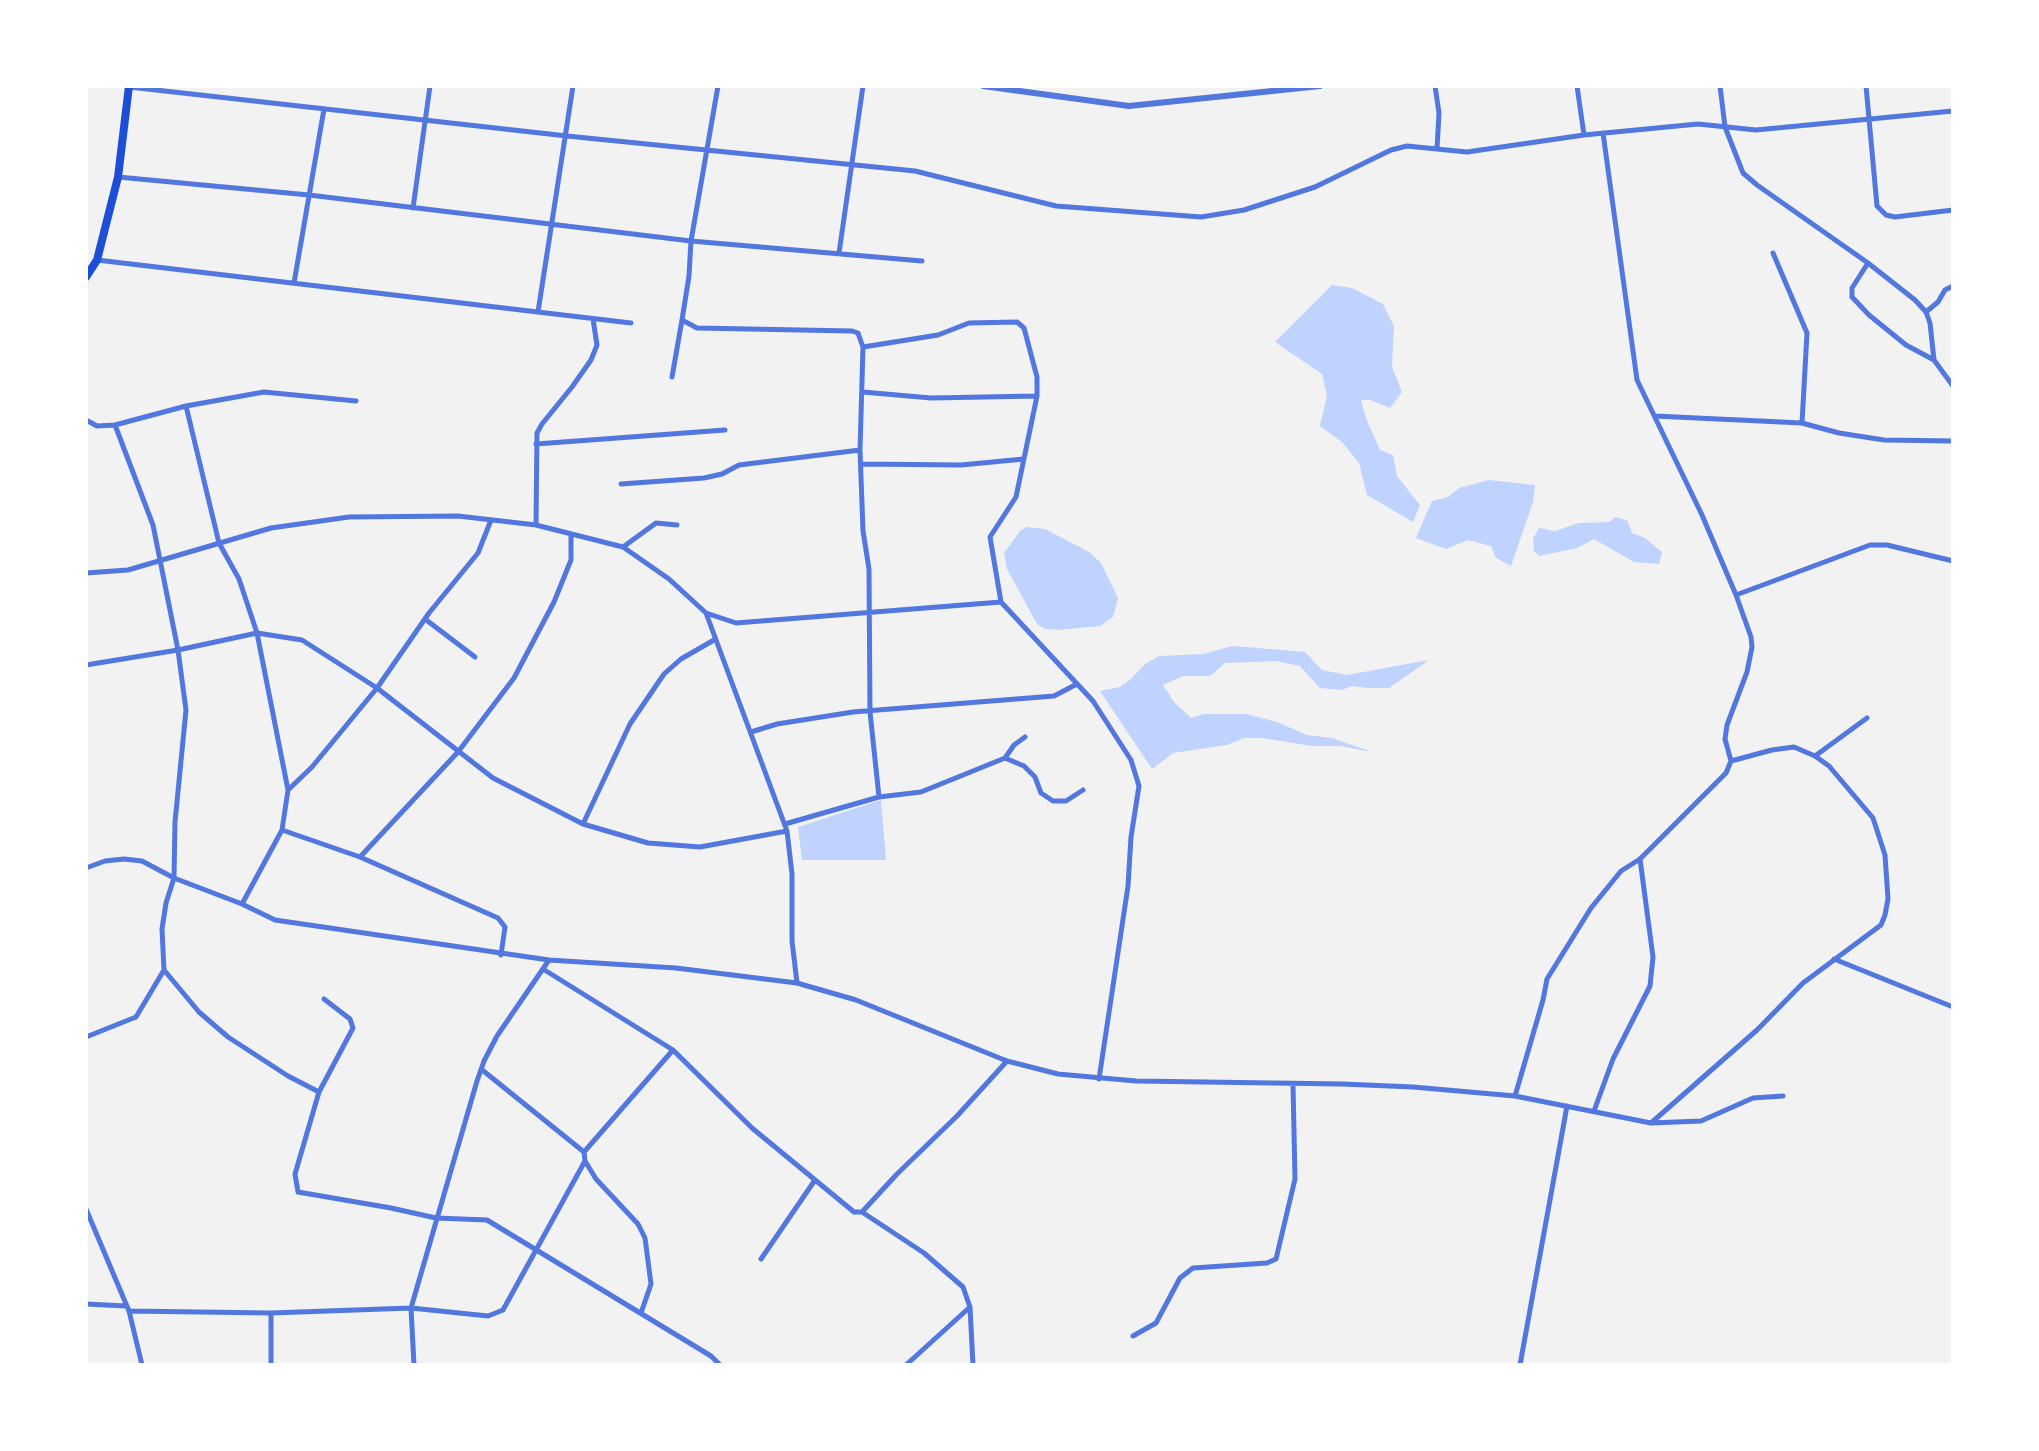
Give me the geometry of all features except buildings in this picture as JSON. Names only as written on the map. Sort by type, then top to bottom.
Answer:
[{"type":"highway","points":[[86,277],[97,260],[118,177],[129,86]]},
{"type":"street","points":[[129,86],[566,136],[915,171],[1056,206],[1201,217],[1244,210],[1315,187],[1391,150],[1406,146],[1467,152],[1584,135],[1698,124],[1756,130],[1953,111]]},
{"type":"street","points":[[413,208],[430,86]]},
{"type":"street","points":[[538,312],[573,86]]},
{"type":"street","points":[[671,377],[718,86]]},
{"type":"street","points":[[839,253],[863,86]]},
{"type":"street","points":[[983,86],[1009,87],[1129,106],[1288,87],[1320,86]]},
{"type":"street","points":[[1435,86],[1438,113],[1437,149]]},
{"type":"street","points":[[1577,86],[1584,135]]},
{"type":"street","points":[[1720,86],[1726,127],[1744,173],[1915,300],[1926,312],[1930,323],[1934,360]]},
{"type":"street","points":[[1866,86],[1877,206],[1886,215],[1895,217],[1953,210]]},
{"type":"street","points":[[294,283],[324,109]]},
{"type":"street","points":[[1515,1096],[1544,1000],[1547,979],[1591,908],[1620,872],[1640,859],[1726,773],[1731,761],[1725,739],[1727,725],[1747,672],[1752,647],[1736,595],[1702,515],[1637,380],[1603,133]]},
{"type":"street","points":[[118,177],[309,195],[691,241],[922,261]]},
{"type":"street","points":[[1773,253],[1807,333],[1802,423]]},
{"type":"street","points":[[97,260],[631,323]]},
{"type":"street","points":[[1868,263],[1852,288],[1853,298],[1868,315],[1906,345],[1934,360],[1953,386]]},
{"type":"street","points":[[1926,312],[1938,302],[1945,290],[1953,286]]},
{"type":"street","points":[[536,526],[536,444],[542,424],[591,360],[597,345],[593,319]]},
{"type":"street","points":[[682,320],[697,328],[858,332],[863,347],[860,450],[863,531],[869,569],[870,712],[879,797]]},
{"type":"street","points":[[863,347],[938,335],[969,323],[1017,322],[1024,328],[1037,377],[1037,396],[1016,497],[990,537],[1001,602],[1093,701],[1131,760],[1139,786],[1131,838],[1128,886],[1099,1079]]},
{"type":"street","points":[[86,420],[97,426],[115,425],[186,406],[264,391],[356,401]]},
{"type":"street","points":[[863,392],[931,398],[1037,396]]},
{"type":"street","points":[[186,406],[219,543],[239,579],[257,633],[288,790],[282,830],[242,904]]},
{"type":"street","points":[[1655,416],[1802,423],[1839,433],[1884,440],[1953,441]]},
{"type":"street","points":[[86,1037],[136,1017],[164,970],[162,929],[174,878],[175,822],[186,710],[178,650],[153,526],[115,425]]},
{"type":"street","points":[[536,444],[725,430]]},
{"type":"street","points":[[621,484],[704,478],[722,474],[739,465],[860,450]]},
{"type":"street","points":[[861,464],[961,465],[1024,459]]},
{"type":"street","points":[[86,573],[128,570],[271,528],[349,517],[458,516],[536,526],[623,547],[669,579],[706,613],[736,623],[1001,602]]},
{"type":"street","points":[[288,790],[312,767],[377,688],[425,619],[478,553],[491,520]]},
{"type":"street","points":[[623,547],[656,523],[677,525]]},
{"type":"street","points":[[360,857],[458,752],[514,678],[554,602],[571,560],[570,534]]},
{"type":"street","points":[[1736,595],[1870,545],[1887,545],[1953,561]]},
{"type":"street","points":[[706,613],[787,831],[792,874],[792,941],[797,983]]},
{"type":"street","points":[[425,619],[475,657]]},
{"type":"street","points":[[86,665],[178,650],[257,633],[302,640],[377,688],[492,778],[583,824],[648,843],[700,847],[787,831]]},
{"type":"street","points":[[583,824],[631,724],[664,674],[681,659],[714,640]]},
{"type":"street","points":[[751,732],[777,724],[853,712],[1054,696],[1077,684]]},
{"type":"street","points":[[1815,756],[1867,718]]},
{"type":"street","points":[[785,824],[879,797],[921,793],[1005,758],[1014,745],[1025,737]]},
{"type":"street","points":[[1651,1124],[1757,1030],[1803,983],[1881,925],[1888,899],[1885,855],[1873,818],[1829,766],[1815,756],[1794,747],[1731,761]]},
{"type":"street","points":[[1005,758],[1024,766],[1035,777],[1041,793],[1053,801],[1066,801],[1083,790]]},
{"type":"street","points":[[282,830],[360,857],[502,921],[505,927],[501,954]]},
{"type":"street","points":[[1594,1111],[1613,1059],[1650,986],[1653,957],[1640,859]]},
{"type":"street","points":[[86,868],[105,861],[142,861],[174,878],[242,904],[275,920],[549,960],[676,968],[797,983],[856,1000],[1007,1061],[1058,1074],[1099,1079],[1413,1087],[1515,1096],[1651,1124],[1701,1121],[1753,1098],[1783,1096]]},
{"type":"street","points":[[1834,959],[1953,1007]]},
{"type":"street","points":[[414,1365],[411,1308],[481,1069],[497,1036],[549,960]]},
{"type":"street","points":[[543,969],[673,1050],[752,1128],[854,1212],[862,1212],[923,1253],[963,1287],[970,1307],[972,1365]]},
{"type":"street","points":[[164,970],[199,1012],[228,1037],[288,1076],[319,1092]]},
{"type":"street","points":[[324,999],[350,1019],[353,1028],[319,1092],[295,1174],[298,1192],[436,1218],[487,1220],[711,1356],[720,1365]]},
{"type":"street","points":[[584,1152],[673,1050]]},
{"type":"street","points":[[862,1212],[1007,1061]]},
{"type":"street","points":[[481,1069],[584,1152],[585,1161],[596,1179],[638,1224],[645,1238],[652,1284],[641,1313]]},
{"type":"street","points":[[1133,1336],[1156,1323],[1181,1278],[1193,1268],[1267,1263],[1276,1259],[1295,1179],[1293,1085]]},
{"type":"street","points":[[1520,1365],[1567,1106]]},
{"type":"street","points":[[86,1304],[127,1309],[271,1312],[411,1308],[488,1316],[503,1310],[585,1161]]},
{"type":"street","points":[[761,1259],[815,1180]]},
{"type":"street","points":[[86,1213],[127,1309],[142,1365]]},
{"type":"street","points":[[906,1365],[970,1307]]},
{"type":"street","points":[[271,1312],[271,1365]]},
{"type":"water","points":[[1332,285],[1352,288],[1383,304],[1394,326],[1392,367],[1402,392],[1390,408],[1371,400],[1361,400],[1380,450],[1393,455],[1397,476],[1420,505],[1413,522],[1367,495],[1359,463],[1343,443],[1320,426],[1327,395],[1322,374],[1275,342]]},
{"type":"water","points":[[1489,480],[1535,485],[1533,502],[1511,566],[1496,558],[1491,546],[1468,540],[1446,549],[1416,538],[1432,501],[1448,497],[1459,488]]},
{"type":"water","points":[[1615,517],[1627,520],[1632,533],[1645,538],[1662,552],[1659,564],[1634,562],[1594,539],[1577,548],[1539,556],[1534,551],[1533,539],[1539,528],[1555,531],[1579,523],[1609,522]]},
{"type":"water","points":[[1027,527],[1045,529],[1089,552],[1101,563],[1118,598],[1113,617],[1100,626],[1058,630],[1045,629],[1037,624],[1007,569],[1004,553],[1020,531]]},
{"type":"water","points":[[1233,646],[1305,652],[1322,670],[1347,675],[1429,660],[1389,688],[1320,688],[1300,666],[1276,661],[1225,663],[1210,676],[1183,676],[1163,685],[1174,702],[1191,718],[1204,714],[1246,714],[1277,722],[1307,735],[1332,738],[1372,752],[1340,746],[1312,746],[1262,738],[1244,738],[1227,745],[1173,753],[1152,769],[1100,691],[1120,687],[1145,664],[1159,656],[1203,654]]},
{"type":"water","points":[[881,800],[886,860],[802,860],[798,827]]}]
